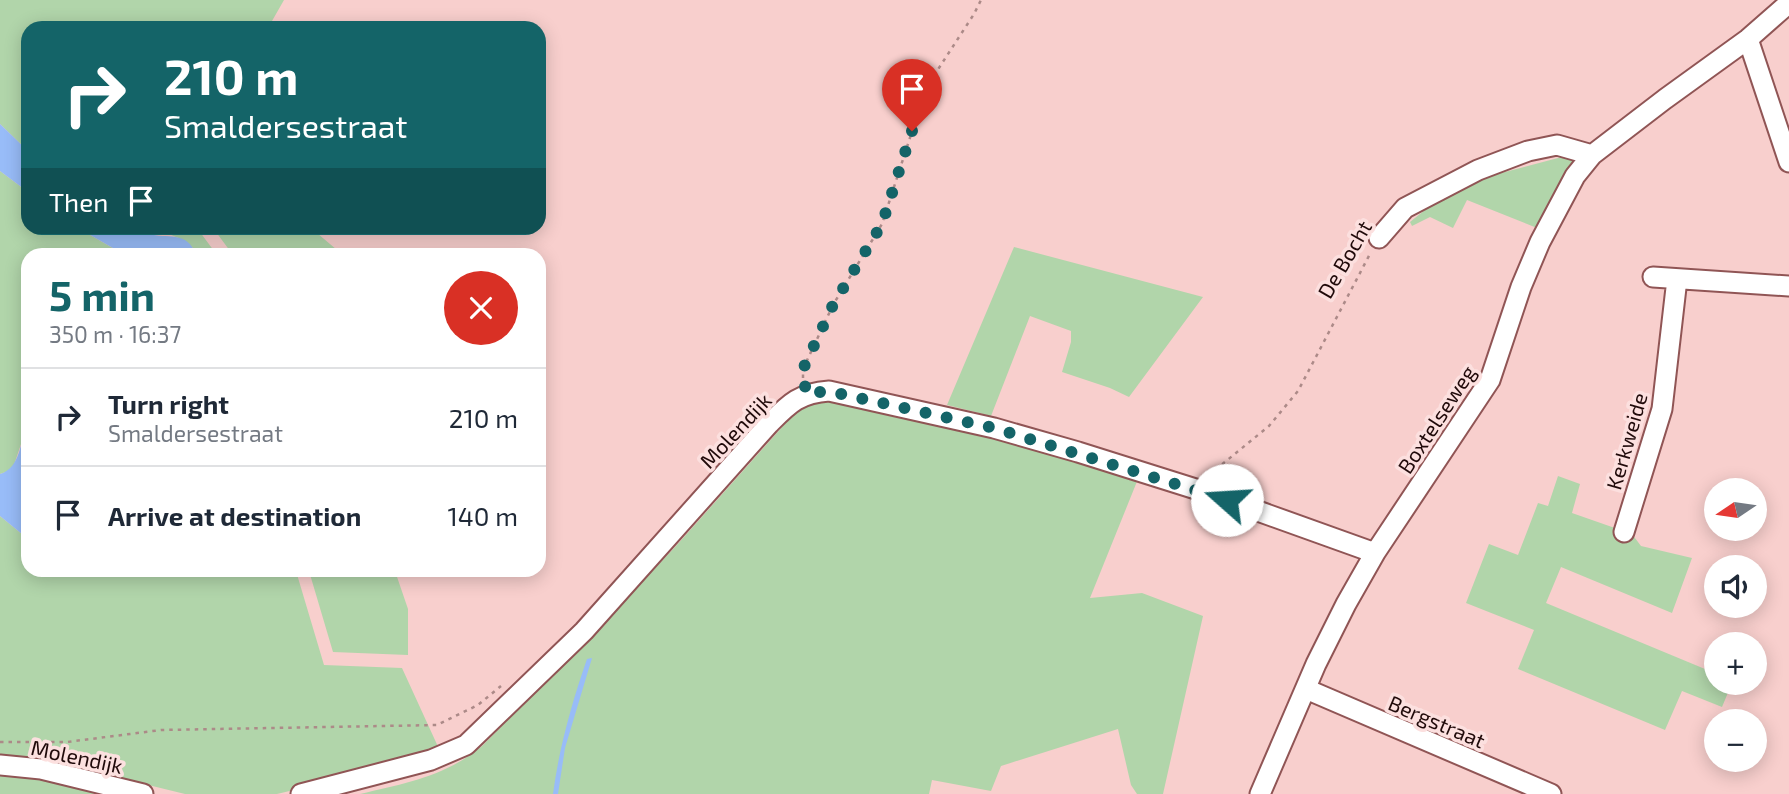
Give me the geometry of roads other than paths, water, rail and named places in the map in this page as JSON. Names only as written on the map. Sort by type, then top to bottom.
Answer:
[{"type":"street","name":"Boxtelseweg","points":[[1260,794],[1340,616],[1375,553],[1490,380],[1521,287],[1540,242],[1576,176],[1592,155],[1748,39],[1774,8],[1789,3]]},
{"type":"street","points":[[1748,39],[1789,162]]},
{"type":"street","name":"De Bocht","points":[[1378,238],[1405,208],[1446,186],[1528,151],[1557,145],[1592,155]]},
{"type":"street","points":[[1653,277],[1789,286]]},
{"type":"street","name":"Kerkweide","points":[[1624,532],[1662,409],[1677,279]]},
{"type":"street","name":"Molendijk","points":[[301,794],[431,760],[466,745],[584,631],[769,424],[806,394],[828,391],[994,428],[1202,491],[1375,553]]},
{"type":"street","name":"Bergstraat","points":[[1306,689],[1551,794]]},
{"type":"street","name":"Molendijk","points":[[0,765],[41,769],[144,794]]},
{"type":"water","points":[[0,124],[21,144],[21,187],[0,171]]},
{"type":"water","points":[[90,235],[176,237],[188,242],[192,248],[113,248]]},
{"type":"water","points":[[21,446],[21,533],[0,516],[0,474],[12,466]]},
{"type":"water","points":[[592,658],[565,748],[558,794],[553,794],[571,708],[587,659]]}]
